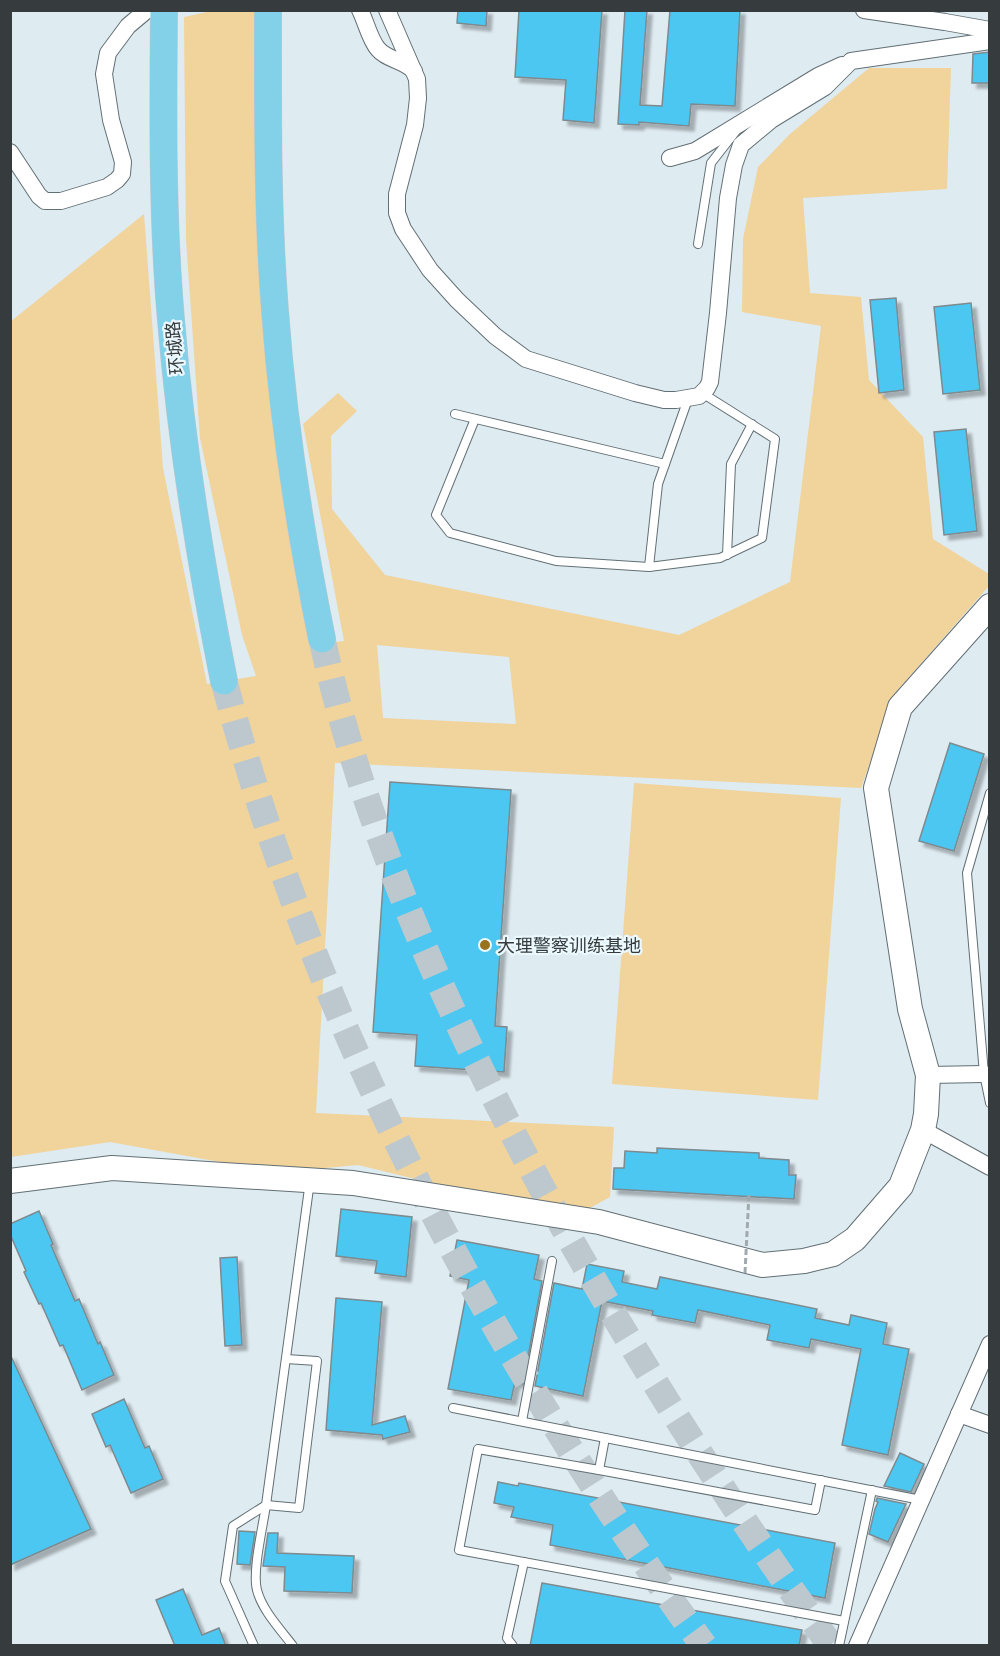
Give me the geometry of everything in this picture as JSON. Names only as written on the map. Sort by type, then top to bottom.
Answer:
[{"type":"main road","name":"环城路","points":[[164,10],[167,264],[176,377],[193,509],[224,681]]},
{"type":"main road","points":[[268,10],[268,199],[277,333],[296,493],[322,639]]},
{"type":"street","points":[[10,152],[39,196],[45,201],[61,201],[107,187],[117,180],[122,174],[123,162],[111,120],[104,74],[108,53],[128,26],[147,10]]},
{"type":"street","points":[[360,10],[378,49],[386,56],[411,67],[415,72]]},
{"type":"street","points":[[387,10],[400,44],[415,72],[418,98],[415,125],[397,195],[397,213],[403,228],[430,270],[457,300],[495,336],[526,359],[654,398],[676,400],[695,396],[707,388],[711,375],[728,198],[734,165],[741,145],[771,120],[825,87],[851,61]]},
{"type":"street","points":[[864,10],[990,30]]},
{"type":"street","points":[[670,158],[695,151],[818,76],[851,61],[990,41]]},
{"type":"street","points":[[10,1181],[112,1168],[353,1183],[599,1222],[762,1265],[804,1261],[833,1254],[855,1239],[901,1186],[923,1130],[926,1114],[928,1075],[910,1009],[876,788],[900,707],[990,606]]},
{"type":"street","points":[[928,1075],[984,1074]]},
{"type":"street","points":[[923,1130],[990,1167]]},
{"type":"street","points":[[857,1646],[990,1344]]},
{"type":"street","points":[[959,1414],[990,1425]]},
{"type":"lane","points":[[698,244],[711,163],[743,122]]},
{"type":"lane","points":[[475,419],[436,515],[450,533],[556,561],[649,567],[720,558],[762,538],[775,439],[752,424],[695,396],[658,484],[649,567]]},
{"type":"lane","points":[[455,414],[665,464]]},
{"type":"lane","points":[[727,555],[731,464],[752,424]]},
{"type":"lane","points":[[990,793],[967,873],[984,1074],[990,1103]]},
{"type":"lane","points":[[293,1646],[264,1607],[257,1593],[256,1569],[310,1181]]},
{"type":"lane","points":[[522,1421],[552,1261]]},
{"type":"lane","points":[[254,1646],[225,1581],[233,1526],[266,1505],[299,1508],[316,1361],[286,1359]]},
{"type":"lane","points":[[453,1408],[921,1500]]},
{"type":"lane","points":[[599,1470],[605,1438]]},
{"type":"lane","points":[[821,1480],[815,1510],[478,1449],[459,1550],[844,1621]]},
{"type":"lane","points":[[838,1646],[872,1490]]},
{"type":"lane","points":[[513,1646],[507,1638],[524,1562]]},
{"type":"path","points":[[745,1273],[749,1193]]},
{"type":"shaded area","points":[[212,11],[261,11],[312,645],[344,641],[303,424],[338,393],[357,411],[331,436],[332,509],[385,575],[679,635],[790,582],[821,326],[742,312],[743,239],[758,167],[790,134],[869,68],[951,68],[947,189],[803,198],[810,293],[861,297],[869,380],[923,437],[933,539],[989,574],[989,586],[895,693],[861,788],[335,763],[316,1113],[614,1127],[610,1197],[588,1209],[448,1187],[358,1165],[293,1171],[231,1164],[110,1142],[11,1157],[10,322],[144,214],[163,468],[207,684],[256,676],[242,635],[200,438],[186,240],[184,17]],"holes":[[[377,645],[509,657],[516,724],[383,718]]]},
{"type":"shaded area","points":[[634,783],[841,798],[818,1100],[612,1084]]},
{"type":"building","points":[[458,10],[487,10],[486,26],[457,23]]},
{"type":"building","points":[[519,10],[602,10],[594,123],[563,120],[566,80],[515,77]]},
{"type":"building","points":[[625,10],[647,10],[640,105],[662,106],[670,10],[740,10],[735,106],[691,104],[689,126],[639,122],[639,125],[618,124]]},
{"type":"building","points":[[990,52],[990,83],[972,83],[973,54]]},
{"type":"building","points":[[896,298],[904,390],[879,393],[870,300]]},
{"type":"building","points":[[971,303],[980,390],[943,394],[934,307]]},
{"type":"building","points":[[966,429],[977,531],[944,535],[934,432]]},
{"type":"building","points":[[950,743],[984,754],[954,851],[919,841]]},
{"type":"building","points":[[390,782],[511,790],[495,1026],[507,1027],[504,1072],[415,1066],[417,1035],[373,1032]]},
{"type":"building","points":[[657,1148],[759,1153],[759,1158],[789,1160],[789,1175],[796,1175],[794,1199],[613,1189],[614,1168],[624,1168],[625,1151],[657,1153]]},
{"type":"building","points":[[341,1209],[412,1217],[406,1277],[375,1273],[377,1261],[336,1256]]},
{"type":"building","points":[[39,1211],[75,1301],[79,1299],[114,1375],[82,1390],[63,1345],[60,1346],[24,1272],[26,1271],[10,1234],[10,1224]]},
{"type":"building","points":[[457,1240],[539,1255],[534,1279],[542,1281],[523,1384],[515,1382],[511,1400],[448,1389],[469,1280],[450,1276]]},
{"type":"building","points":[[237,1257],[242,1345],[225,1346],[220,1258]]},
{"type":"building","points":[[587,1264],[624,1271],[622,1282],[657,1289],[660,1277],[817,1309],[815,1318],[849,1325],[851,1315],[887,1323],[883,1344],[909,1349],[888,1455],[842,1445],[861,1349],[811,1339],[809,1348],[767,1340],[770,1325],[698,1310],[695,1323],[652,1315],[653,1311],[602,1301],[583,1396],[535,1386],[554,1283],[582,1289]]},
{"type":"building","points":[[336,1298],[382,1302],[372,1425],[405,1416],[410,1432],[383,1439],[382,1435],[326,1430]]},
{"type":"building","points":[[10,1354],[91,1529],[10,1565]]},
{"type":"building","points":[[124,1399],[145,1448],[149,1446],[163,1479],[131,1493],[110,1445],[106,1447],[92,1414]]},
{"type":"building","points":[[900,1453],[924,1464],[911,1492],[884,1486]]},
{"type":"building","points":[[498,1482],[518,1486],[519,1483],[835,1543],[825,1598],[550,1545],[553,1525],[511,1517],[514,1507],[494,1503]]},
{"type":"building","points":[[877,1498],[906,1504],[888,1542],[869,1534],[878,1502]]},
{"type":"building","points":[[239,1531],[255,1532],[250,1565],[237,1564]]},
{"type":"building","points":[[268,1533],[278,1533],[277,1553],[354,1556],[352,1593],[284,1591],[285,1567],[263,1566]]},
{"type":"building","points":[[542,1583],[802,1630],[799,1646],[530,1646]]},
{"type":"building","points":[[183,1589],[202,1635],[219,1628],[226,1646],[175,1646],[156,1600]]},
{"type":"tunnel","points":[[322,639],[355,765],[376,826],[450,1005],[507,1122],[580,1257],[659,1390],[743,1519],[831,1646]]},
{"type":"tunnel","points":[[224,681],[262,811],[308,938],[360,1063],[419,1185],[483,1305],[552,1422],[626,1535],[704,1646]]},
{"type":"place","name":"大理警察训练基地","points":[[485,945]]}]
